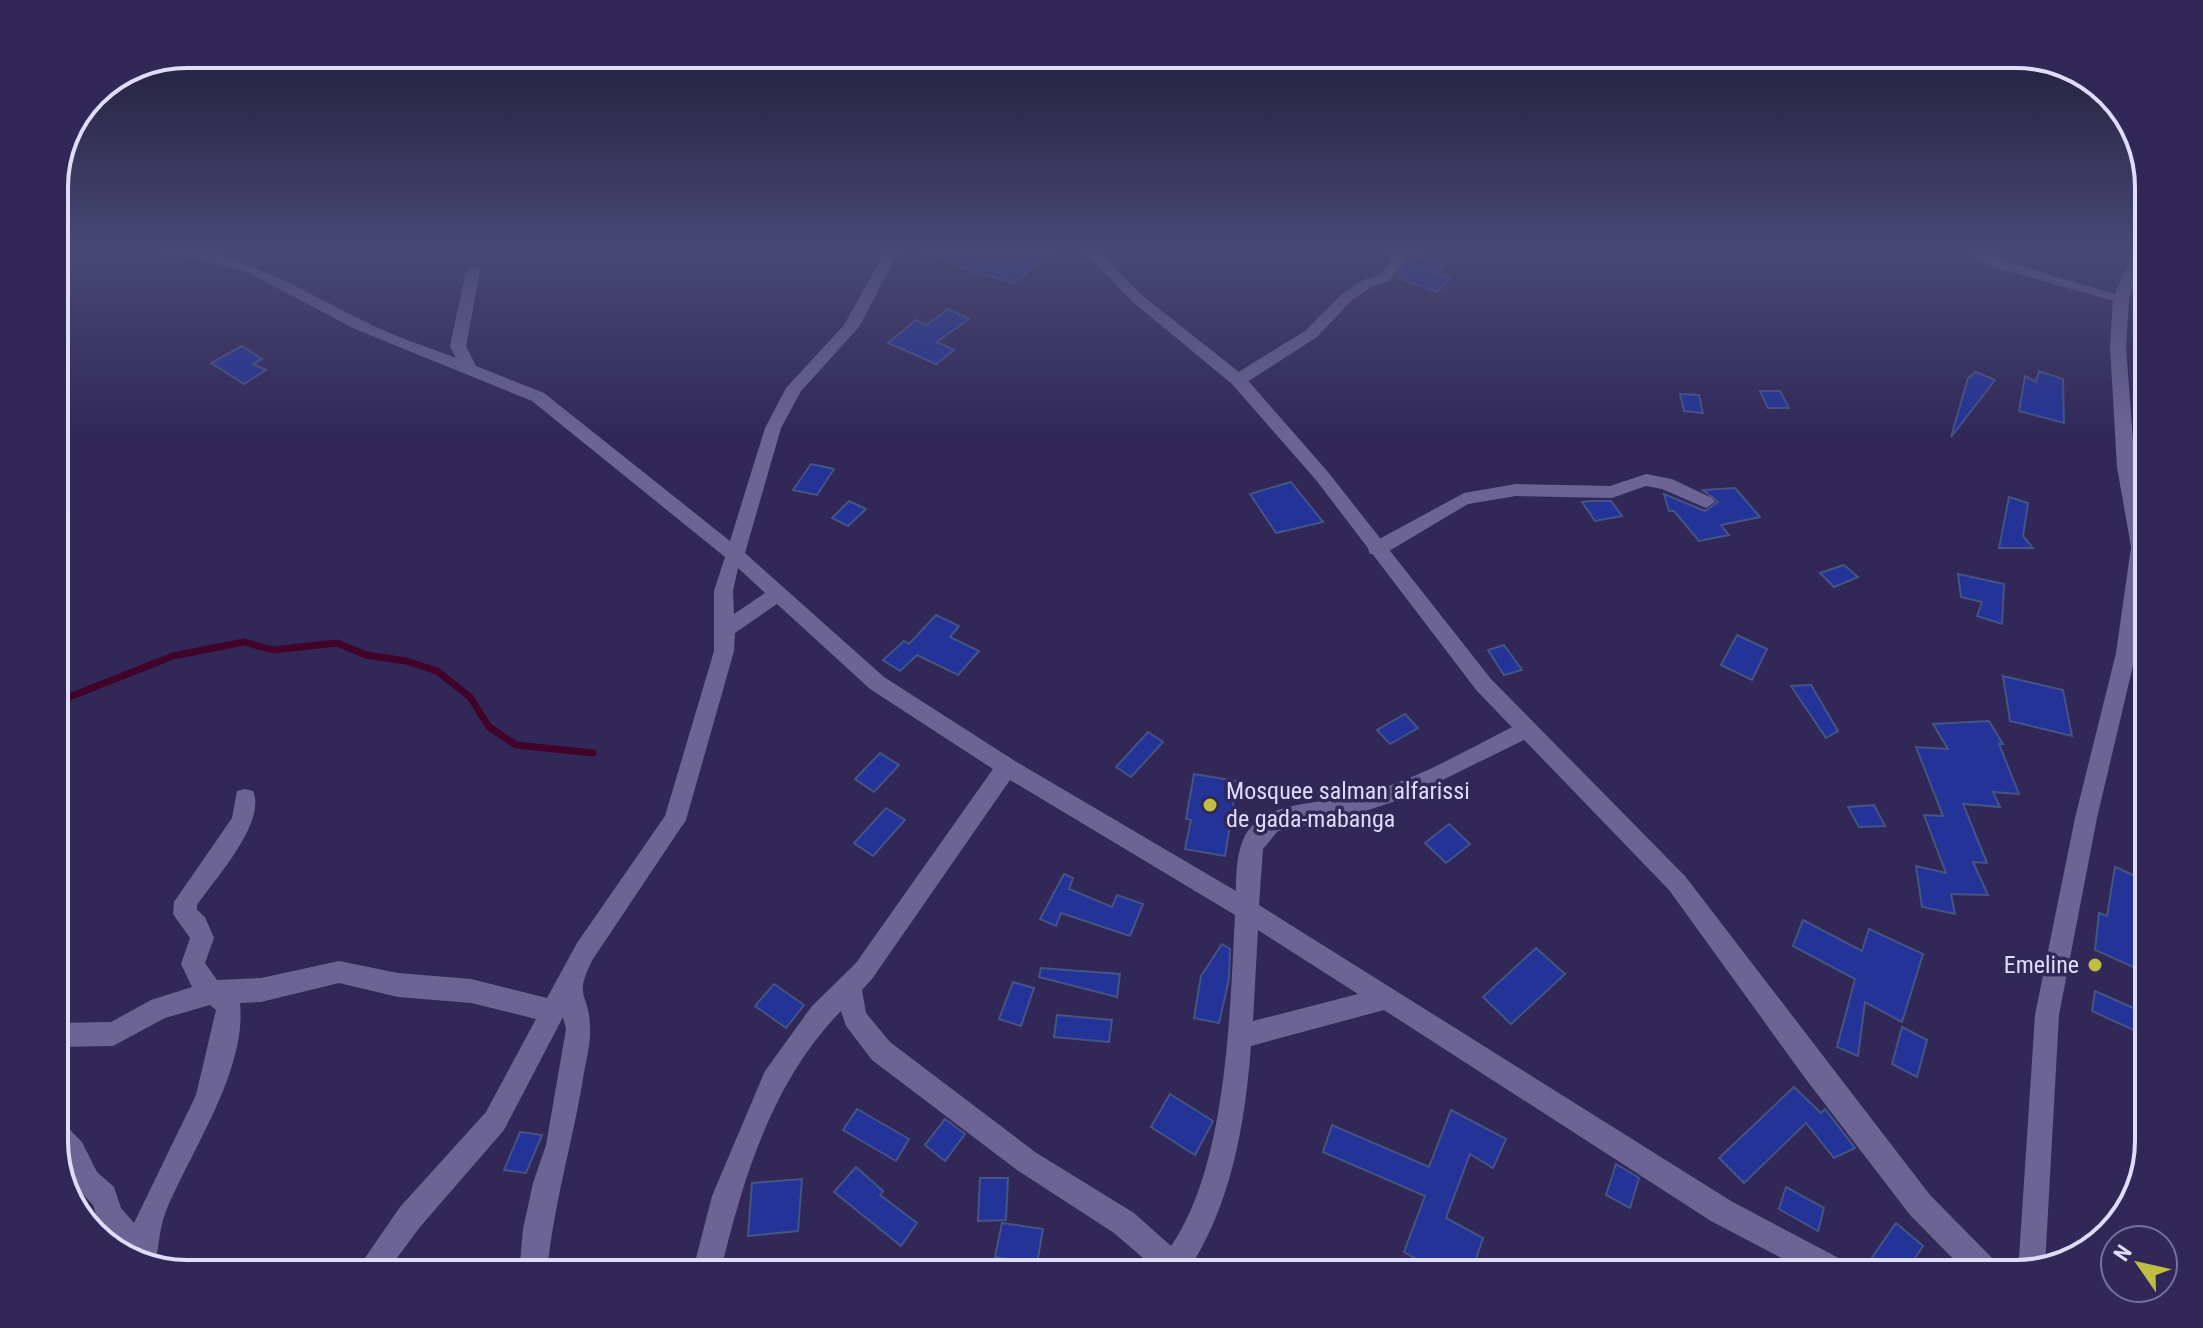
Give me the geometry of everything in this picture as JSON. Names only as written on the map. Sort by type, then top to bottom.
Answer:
[{"type":"street","points":[[334,312],[361,326],[538,397],[735,555],[877,683],[1007,767],[1247,910],[1721,1211],[1814,1260]]},
{"type":"street","points":[[465,312],[458,346],[468,367]]},
{"type":"street","points":[[378,1260],[410,1217],[495,1121],[568,980],[675,820],[719,677],[728,628],[721,588],[724,573],[735,555],[773,428],[794,388],[851,327],[859,312]]},
{"type":"street","points":[[1154,312],[1238,380],[1322,476],[1484,685],[1677,883],[1804,1057],[1920,1205],[1974,1260]]},
{"type":"street","points":[[1238,380],[1311,334],[1334,312]]},
{"type":"street","points":[[2127,312],[2118,347],[2126,467],[2135,496]]},
{"type":"street","points":[[2126,467],[2135,468]]},
{"type":"street","points":[[1377,549],[1464,499],[1516,490],[1612,492],[1646,480],[1666,483],[1706,502]]},
{"type":"street","points":[[2032,1259],[2047,1015],[2086,818],[2126,653],[2135,585]]},
{"type":"street","points":[[728,628],[777,595]]},
{"type":"street","points":[[1178,1260],[1210,1205],[1226,1133],[1237,1037],[1249,857],[1263,829],[1288,819],[1357,805],[1436,776],[1527,729]]},
{"type":"street","points":[[709,1260],[725,1196],[774,1080],[821,1014],[864,971],[1007,767]]},
{"type":"street","points":[[143,1251],[159,1199],[207,1099],[229,1005],[203,984],[193,964],[202,938],[197,925],[185,914],[186,902],[243,821],[245,798]]},
{"type":"street","points":[[68,1035],[113,1034],[160,1008],[216,992],[261,990],[339,972],[398,985],[471,991],[552,1011]]},
{"type":"street","points":[[534,1260],[537,1229],[546,1183],[559,1145],[578,1029],[568,980]]},
{"type":"street","points":[[849,987],[855,1018],[881,1051],[1026,1161],[1124,1223],[1161,1260]]},
{"type":"street","points":[[1237,1037],[1386,998]]},
{"type":"street","points":[[68,1146],[88,1181],[104,1197],[110,1216],[134,1247]]},
{"type":"building","points":[[944,312],[954,312],[969,319],[937,342],[954,350],[936,364],[888,343],[916,320],[926,325]]},
{"type":"building","points":[[242,346],[262,359],[253,364],[266,370],[244,384],[211,363]]},
{"type":"building","points":[[2039,371],[2063,379],[2064,423],[2019,411],[2025,376],[2036,382]]},
{"type":"building","points":[[1976,372],[1995,380],[1951,437],[1968,378]]},
{"type":"building","points":[[1760,391],[1780,391],[1789,408],[1768,408]]},
{"type":"building","points":[[1680,394],[1699,395],[1703,413],[1684,411]]},
{"type":"building","points":[[811,464],[834,469],[817,495],[793,490]]},
{"type":"building","points":[[1291,482],[1323,522],[1276,533],[1250,494]]},
{"type":"building","points":[[1735,488],[1760,517],[1721,525],[1729,535],[1699,541],[1674,511],[1669,511],[1664,494],[1705,511],[1718,502],[1703,490]]},
{"type":"building","points":[[2009,497],[2028,503],[2023,536],[2033,548],[1999,548]]},
{"type":"building","points":[[849,501],[866,509],[848,526],[832,518]]},
{"type":"building","points":[[1611,501],[1622,516],[1595,521],[1582,502]]},
{"type":"building","points":[[1844,565],[1858,577],[1834,587],[1820,573]]},
{"type":"building","points":[[1958,574],[2004,584],[2002,624],[1977,616],[1982,602],[1961,597]]},
{"type":"building","points":[[936,615],[959,626],[950,637],[979,651],[958,675],[917,655],[900,671],[883,660],[904,641],[909,644]]},
{"type":"building","points":[[1737,635],[1767,649],[1752,680],[1721,665]]},
{"type":"building","points":[[1504,645],[1522,670],[1504,675],[1488,650]]},
{"type":"building","points":[[2003,676],[2063,690],[2072,736],[2010,721]]},
{"type":"building","points":[[1811,685],[1838,731],[1826,738],[1791,686]]},
{"type":"building","points":[[1405,714],[1418,728],[1390,744],[1377,730]]},
{"type":"building","points":[[1989,721],[2003,744],[1999,744],[2019,794],[1993,792],[2000,807],[1963,804],[1987,863],[1973,862],[1988,895],[1951,894],[1955,914],[1922,907],[1916,866],[1946,873],[1924,815],[1943,816],[1916,747],[1948,749],[1933,724]]},
{"type":"building","points":[[1148,732],[1163,742],[1131,777],[1116,767]]},
{"type":"building","points":[[880,753],[899,765],[874,792],[855,779]]},
{"type":"building","points":[[1194,774],[1237,781],[1225,856],[1185,849],[1191,820],[1186,819]]},
{"type":"building","points":[[1874,805],[1885,826],[1859,827],[1848,807]]},
{"type":"building","points":[[886,808],[905,820],[873,856],[854,843]]},
{"type":"building","points":[[1449,824],[1470,844],[1446,863],[1425,843]]},
{"type":"building","points":[[2115,867],[2135,876],[2135,968],[2095,950],[2099,913],[2107,916]]},
{"type":"building","points":[[1064,874],[1073,878],[1069,889],[1112,907],[1117,895],[1143,904],[1130,936],[1061,913],[1056,926],[1040,919]]},
{"type":"building","points":[[1803,920],[1862,951],[1869,929],[1923,954],[1902,1022],[1865,1002],[1858,1056],[1837,1047],[1855,979],[1793,946]]},
{"type":"building","points":[[1222,944],[1230,949],[1229,979],[1219,1023],[1194,1018],[1201,976]]},
{"type":"building","points":[[1536,948],[1565,974],[1511,1024],[1483,997]]},
{"type":"building","points":[[1041,968],[1120,974],[1117,997],[1039,977]]},
{"type":"building","points":[[1013,982],[1034,988],[1021,1026],[999,1019]]},
{"type":"building","points":[[774,984],[804,1005],[786,1028],[755,1006]]},
{"type":"building","points":[[2095,991],[2135,1009],[2135,1031],[2092,1011]]},
{"type":"building","points":[[1057,1015],[1112,1020],[1109,1042],[1054,1037]]},
{"type":"building","points":[[1902,1027],[1927,1040],[1917,1077],[1892,1064]]},
{"type":"building","points":[[1794,1087],[1821,1113],[1825,1109],[1855,1148],[1834,1158],[1806,1123],[1744,1183],[1719,1158]]},
{"type":"building","points":[[1170,1094],[1213,1121],[1195,1155],[1151,1127]]},
{"type":"building","points":[[857,1109],[909,1139],[896,1161],[843,1130]]},
{"type":"building","points":[[1451,1110],[1506,1139],[1493,1168],[1470,1154],[1446,1218],[1483,1238],[1476,1260],[1418,1260],[1404,1252],[1425,1196],[1323,1152],[1332,1125],[1429,1167]]},
{"type":"building","points":[[945,1119],[965,1134],[945,1161],[925,1145]]},
{"type":"building","points":[[520,1132],[542,1135],[526,1173],[504,1170]]},
{"type":"building","points":[[1616,1164],[1639,1178],[1630,1208],[1606,1195]]},
{"type":"building","points":[[856,1167],[883,1191],[880,1195],[917,1223],[901,1246],[834,1192]]},
{"type":"building","points":[[980,1178],[1008,1178],[1006,1220],[978,1221]]},
{"type":"building","points":[[802,1179],[798,1231],[748,1236],[752,1183]]},
{"type":"building","points":[[1786,1187],[1824,1208],[1818,1231],[1779,1209]]},
{"type":"building","points":[[1002,1223],[1043,1229],[1038,1260],[995,1257]]},
{"type":"building","points":[[1896,1223],[1923,1246],[1914,1260],[1871,1259]]},
{"type":"waterway","points":[[68,697],[173,656],[244,642],[273,650],[337,643],[366,655],[406,661],[437,671],[470,697],[489,727],[516,745],[593,753]]},
{"type":"place","name":"Mosquee salman alfarissi de gada-mabanga","points":[[1210,805]]},
{"type":"place","name":"Emeline","points":[[2095,965]]}]
